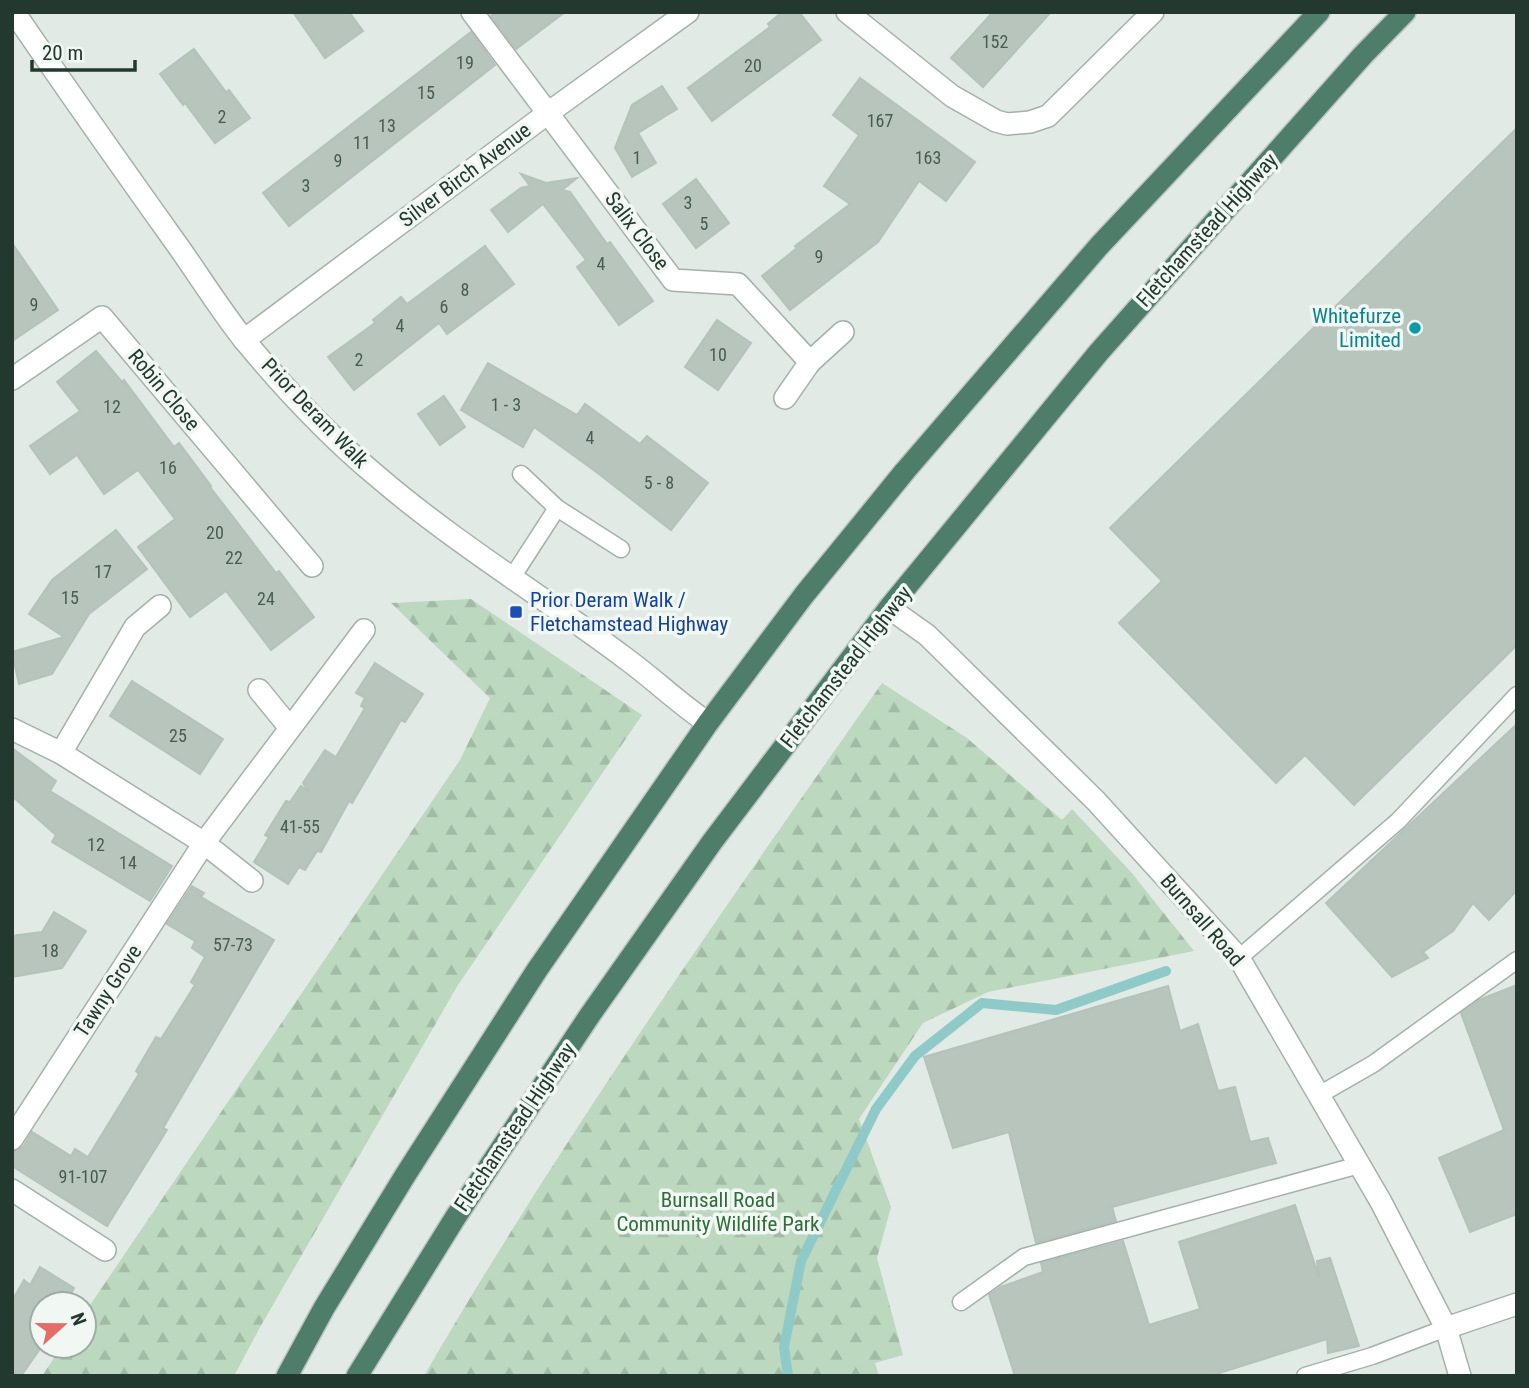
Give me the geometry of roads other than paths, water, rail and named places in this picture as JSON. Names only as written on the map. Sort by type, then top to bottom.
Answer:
[{"type":"highway","points":[[287,1376],[324,1308],[399,1185],[530,981],[708,723],[804,595],[914,460],[1099,246],[1319,12]]},
{"type":"highway","name":"Fletchamstead Highway","points":[[357,1376],[455,1218],[590,1015],[712,842],[890,608],[1099,352],[1363,55],[1405,12]]},
{"type":"street","name":"Salix Close","points":[[472,12],[673,280],[738,284],[810,362]]},
{"type":"street","name":"Silver Birch Avenue","points":[[244,340],[688,12]]},
{"type":"street","points":[[847,12],[953,96],[996,121],[1007,124],[1030,122],[1048,116],[1153,12]]},
{"type":"street","name":"Prior Deram Walk","points":[[17,23],[244,340],[338,442],[457,539],[627,658],[683,706],[708,723]]},
{"type":"street","name":"Robin Close","points":[[12,379],[102,317],[290,552],[312,566]]},
{"type":"street","points":[[785,398],[810,362],[843,332]]},
{"type":"street","points":[[61,753],[135,627],[160,606]]},
{"type":"street","name":"Burnsall Road","points":[[890,608],[927,635],[1096,801],[1239,958],[1359,1165],[1446,1328],[1460,1376]]},
{"type":"street","name":"Tawny Grove","points":[[12,1139],[204,843],[364,631]]},
{"type":"street","points":[[259,690],[290,728]]},
{"type":"street","points":[[12,729],[61,753],[204,843],[253,881]]},
{"type":"street","points":[[12,1190],[105,1250]]},
{"type":"street","points":[[1446,1328],[1517,1304]]},
{"type":"lane","points":[[521,474],[557,508],[621,549]]},
{"type":"lane","points":[[513,576],[557,508]]},
{"type":"lane","points":[[1239,958],[1398,821],[1517,695]]},
{"type":"lane","points":[[1319,1095],[1373,1064],[1517,960]]},
{"type":"lane","points":[[961,1302],[1024,1257],[1359,1165]]},
{"type":"lane","points":[[1305,1376],[1372,1356],[1446,1328]]},
{"type":"waterway","points":[[788,1376],[784,1347],[801,1261],[876,1109],[915,1056],[982,1003],[1056,1010],[1166,971]]},
{"type":"place","name":"Whitefurze Limited","points":[[1415,328]]},
{"type":"place","name":"Prior Deram Walk / Fletchamstead Highway","points":[[516,612]]},
{"type":"park label","name":"Burnsall Road Community Wildlife Park","points":[[718,1212]]}]
